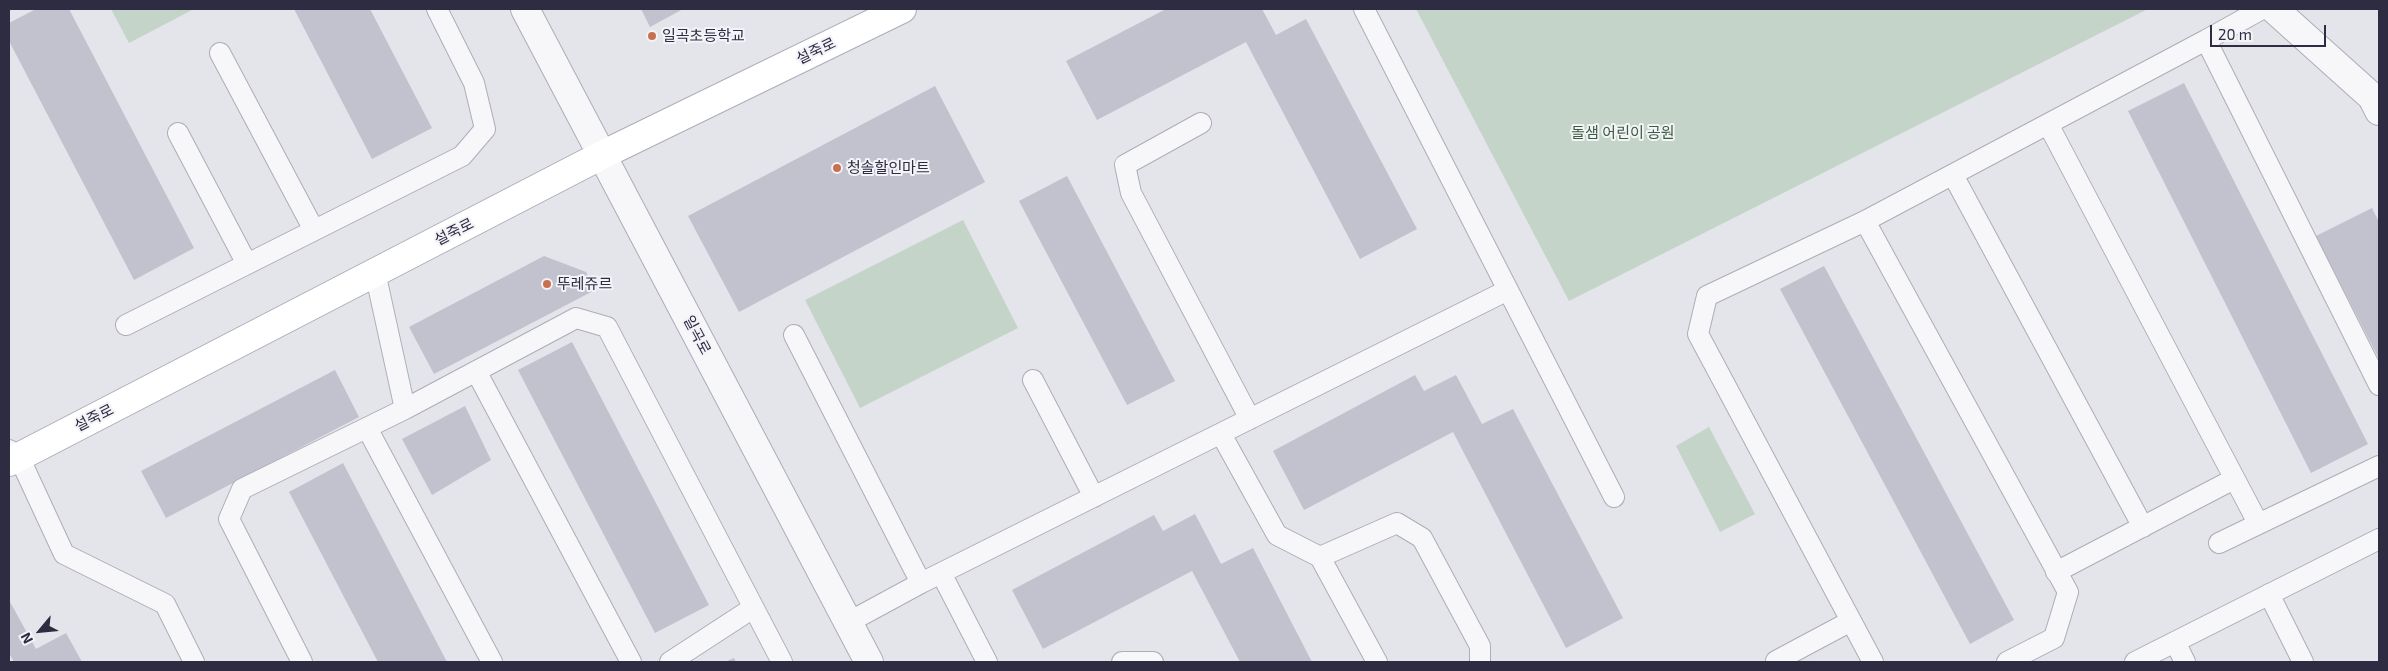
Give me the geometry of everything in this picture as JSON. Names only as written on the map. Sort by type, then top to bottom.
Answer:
[{"type":"main road","name":"설죽로","points":[[12,456],[602,155],[902,9]]},
{"type":"street","name":"일곡로","points":[[525,9],[869,662]]},
{"type":"street","points":[[2274,9],[2377,100]]},
{"type":"lane","points":[[126,325],[462,156],[485,129],[474,83],[437,9]]},
{"type":"lane","points":[[1364,9],[1614,496]]},
{"type":"lane","points":[[1873,662],[1698,334],[1707,296],[1865,221],[2262,9]]},
{"type":"lane","points":[[2206,40],[2379,385]]},
{"type":"lane","points":[[220,53],[314,230]]},
{"type":"lane","points":[[1202,123],[1125,165],[1131,193],[1250,419]]},
{"type":"lane","points":[[2048,124],[2258,523]]},
{"type":"lane","points":[[178,133],[247,264]]},
{"type":"lane","points":[[1952,174],[2143,527]]},
{"type":"lane","points":[[1865,221],[2068,592],[2054,638],[2007,662]]},
{"type":"lane","points":[[375,272],[405,409]]},
{"type":"lane","points":[[849,622],[921,583],[1508,290]]},
{"type":"lane","points":[[302,662],[229,519],[242,489],[405,409],[576,318],[607,327],[782,662]]},
{"type":"lane","points":[[794,335],[921,583]]},
{"type":"lane","points":[[476,371],[631,662]]},
{"type":"lane","points":[[1033,380],[1094,497]]},
{"type":"lane","points":[[367,428],[492,662]]},
{"type":"lane","points":[[1220,434],[1278,535],[1320,557],[1377,662]]},
{"type":"lane","points":[[12,456],[64,554],[165,604],[194,662]]},
{"type":"lane","points":[[2219,543],[2379,466]]},
{"type":"lane","points":[[2056,572],[2234,479]]},
{"type":"lane","points":[[1320,557],[1397,523],[1422,538],[1480,646],[1480,662]]},
{"type":"lane","points":[[2135,662],[2379,539]]},
{"type":"lane","points":[[941,573],[987,662]]},
{"type":"lane","points":[[2269,594],[2303,662]]},
{"type":"lane","points":[[670,662],[754,608]]},
{"type":"lane","points":[[1776,661],[1851,621]]},
{"type":"lane","points":[[2175,642],[2185,662]]},
{"type":"lane","points":[[1122,662],[1153,662]]},
{"type":"green space","points":[[111,9],[194,9],[129,43]]},
{"type":"green space","name":"돌샘 어린이 공원","points":[[1416,9],[2148,9],[1569,301]]},
{"type":"green space","points":[[963,220],[1018,328],[860,408],[805,300]]},
{"type":"green space","points":[[1709,427],[1755,514],[1720,532],[1676,446]]},
{"type":"building","points":[[36,9],[69,9],[194,248],[134,280],[9,41],[9,23]]},
{"type":"building","points":[[294,9],[370,9],[432,128],[372,159]]},
{"type":"building","points":[[641,9],[683,9],[650,27]]},
{"type":"building","points":[[1166,9],[1262,9],[1276,35],[1306,19],[1417,229],[1360,259],[1246,42],[1097,120],[1066,61]]},
{"type":"building","points":[[2184,83],[2368,444],[2311,473],[2128,111]]},
{"type":"building","points":[[935,86],[985,182],[739,312],[688,216]]},
{"type":"building","points":[[1067,176],[1175,381],[1127,405],[1019,201]]},
{"type":"building","points":[[2372,208],[2379,222],[2379,359],[2316,236]]},
{"type":"building","points":[[544,256],[586,272],[595,290],[434,374],[409,327]]},
{"type":"building","points":[[1824,266],[2014,620],[1970,644],[1780,289]]},
{"type":"building","points":[[572,342],[709,605],[655,633],[518,370]]},
{"type":"building","points":[[335,370],[359,417],[166,518],[141,471]]},
{"type":"building","points":[[1415,375],[1424,391],[1456,375],[1482,424],[1513,409],[1623,618],[1566,648],[1453,432],[1304,510],[1273,451]]},
{"type":"building","points":[[465,406],[491,460],[432,495],[402,439]]},
{"type":"building","points":[[343,463],[447,662],[378,662],[289,492]]},
{"type":"building","points":[[1195,514],[1221,564],[1253,548],[1312,662],[1240,662],[1192,571],[1043,649],[1012,590],[1154,515],[1163,531]]},
{"type":"building","points":[[9,600],[36,649],[66,633],[82,662],[14,662],[9,653]]},
{"type":"building","points":[[734,658],[736,662],[725,662]]},
{"type":"place","name":"일곡초등학교","points":[[652,36]]},
{"type":"place","name":"청솔할인마트","points":[[837,168]]},
{"type":"place","name":"뚜레쥬르","points":[[547,284]]}]
